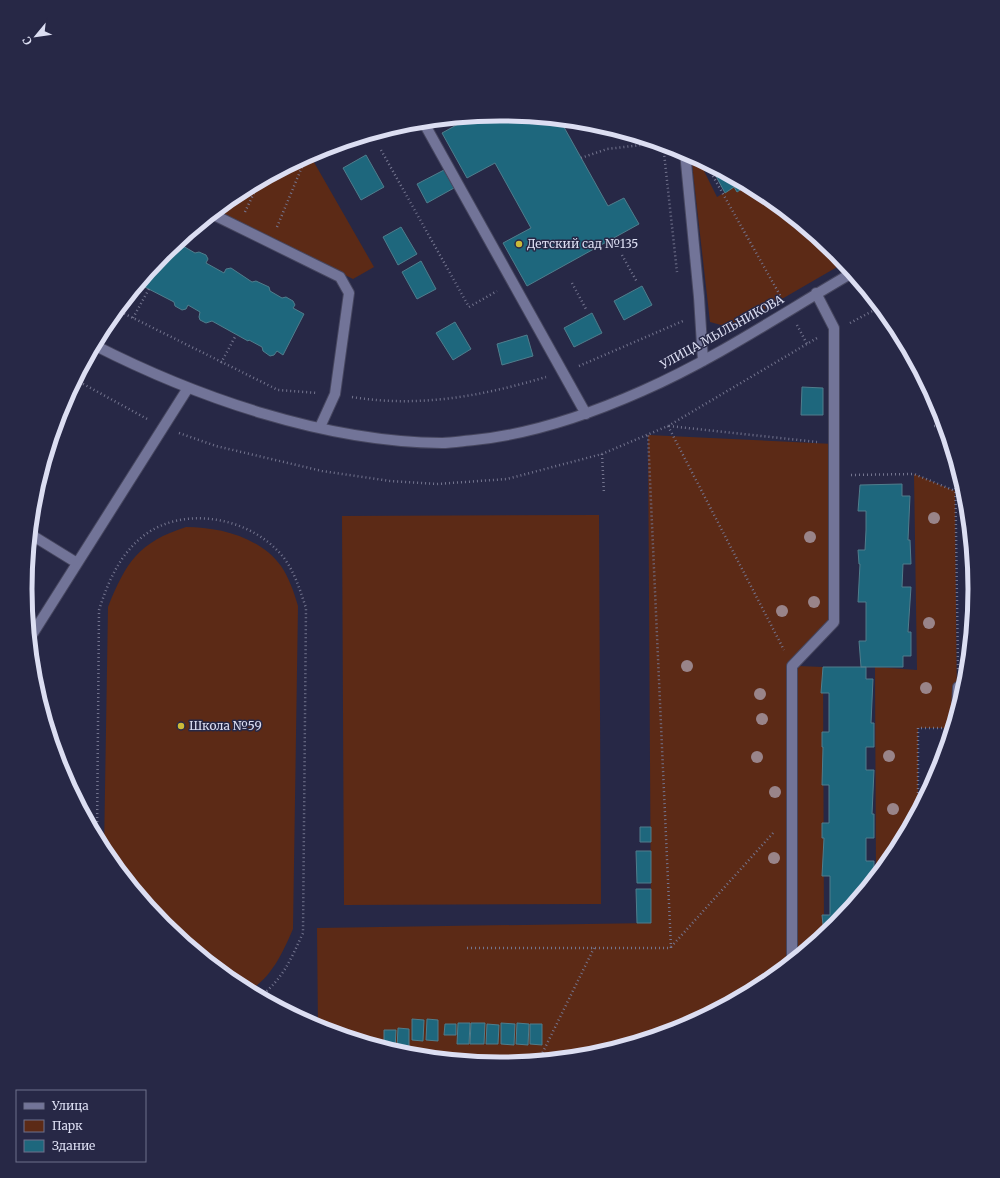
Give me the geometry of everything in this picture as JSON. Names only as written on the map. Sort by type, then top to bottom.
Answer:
[{"type":"street","points":[[426,127],[514,282],[586,414]]},
{"type":"street","points":[[686,160],[699,297],[703,361]]},
{"type":"street","points":[[217,217],[340,277],[349,294],[335,394],[320,427]]},
{"type":"street","name":"УЛИЦА МЫЛЬНИКОВА","points":[[100,348],[188,388],[270,415],[320,427],[398,441],[443,443],[501,437],[548,427],[586,414],[642,391],[703,361],[848,275]]},
{"type":"street","points":[[792,954],[792,666],[834,622],[834,328],[816,293]]},
{"type":"street","points":[[34,631],[188,388]]},
{"type":"street","points":[[35,537],[77,563]]},
{"type":"path","points":[[581,158],[607,149],[645,145]]},
{"type":"path","points":[[382,150],[469,307],[514,282]]},
{"type":"path","points":[[664,151],[678,275]]},
{"type":"path","points":[[270,243],[303,165]]},
{"type":"path","points":[[708,170],[807,344]]},
{"type":"path","points":[[238,227],[255,191]]},
{"type":"path","points":[[622,255],[637,282]]},
{"type":"path","points":[[572,283],[587,311]]},
{"type":"path","points":[[132,318],[149,290]]},
{"type":"path","points":[[123,313],[278,390],[335,394],[379,402],[434,402],[480,394],[564,372],[683,321],[682,314]]},
{"type":"path","points":[[221,363],[236,335]]},
{"type":"path","points":[[792,666],[668,426],[834,444]]},
{"type":"path","points":[[648,435],[671,948]]},
{"type":"path","points":[[602,454],[604,494]]},
{"type":"path","points":[[833,475],[914,474],[955,492]]},
{"type":"path","points":[[955,481],[961,671]]},
{"type":"path","points":[[97,826],[99,610],[108,581],[123,557],[142,537],[162,526],[185,518],[208,518],[243,527],[268,542],[283,558],[296,578],[306,608],[302,933],[291,959],[278,981],[264,993]]},
{"type":"path","points":[[918,800],[918,728],[946,728]]},
{"type":"path","points":[[467,948],[671,948],[792,812]]},
{"type":"path","points":[[542,1055],[594,948]]},
{"type":"green space","points":[[313,160],[374,267],[353,279],[221,214],[266,184],[293,169]]},
{"type":"green space","points":[[692,163],[702,167],[717,197],[734,187],[737,192],[742,189],[760,200],[809,237],[839,266],[732,328],[710,322]]},
{"type":"green space","points":[[648,435],[834,444],[834,622],[798,666],[823,667],[824,927],[809,941],[760,978],[707,1009],[650,1032],[591,1048],[531,1056],[469,1056],[439,1053],[379,1041],[318,1020],[317,928],[651,923]]},
{"type":"green space","points":[[914,474],[955,491],[957,689],[946,728],[918,728],[918,800],[889,849],[876,867],[875,667],[917,670]]},
{"type":"green space","points":[[599,515],[601,904],[344,905],[342,516]]},
{"type":"green space","name":"Школа №59","points":[[186,527],[199,527],[225,532],[250,541],[272,556],[281,566],[291,585],[298,606],[293,929],[276,963],[264,979],[254,987],[215,960],[191,941],[169,920],[148,898],[129,874],[104,838],[108,607],[121,578],[136,556],[145,547],[170,533]]},
{"type":"building","points":[[469,122],[531,122],[563,125],[608,206],[624,198],[639,224],[527,286],[503,243],[531,228],[495,163],[467,178],[442,133],[460,123]]},
{"type":"building","points":[[366,155],[384,187],[361,200],[343,168]]},
{"type":"building","points":[[444,170],[454,188],[427,203],[417,184]]},
{"type":"building","points":[[714,173],[742,189],[737,192],[734,187],[725,193]]},
{"type":"building","points":[[401,227],[417,254],[398,265],[383,237]]},
{"type":"building","points":[[183,245],[195,253],[199,252],[206,255],[208,259],[206,263],[224,273],[226,269],[231,268],[252,282],[256,281],[269,287],[270,291],[282,298],[286,297],[293,301],[295,305],[293,308],[304,314],[283,355],[277,351],[274,355],[270,356],[263,351],[262,347],[249,340],[248,341],[212,321],[206,323],[200,320],[200,312],[188,305],[186,309],[182,310],[175,306],[174,302],[143,286]]},
{"type":"building","points":[[421,261],[436,289],[417,299],[402,272]]},
{"type":"building","points":[[642,286],[652,305],[624,320],[614,301]]},
{"type":"building","points":[[592,313],[602,333],[574,347],[564,328]]},
{"type":"building","points":[[455,322],[471,349],[453,360],[436,333]]},
{"type":"building","points":[[527,335],[533,356],[502,365],[497,344]]},
{"type":"building","points":[[802,387],[823,388],[823,415],[801,415]]},
{"type":"building","points":[[902,484],[902,496],[910,496],[908,540],[910,540],[911,564],[903,564],[902,587],[911,587],[908,632],[911,632],[911,656],[903,656],[903,667],[861,667],[859,641],[866,641],[866,602],[858,602],[860,564],[858,550],[865,550],[866,511],[858,511],[860,485]]},
{"type":"building","points":[[823,667],[866,667],[866,679],[873,679],[871,723],[874,723],[874,747],[866,747],[866,770],[874,770],[872,814],[874,814],[874,838],[866,838],[866,861],[874,861],[874,870],[852,898],[823,927],[822,915],[830,915],[830,876],[822,876],[824,838],[822,838],[822,823],[829,823],[829,785],[822,785],[822,732],[829,732],[829,693],[821,693]]},
{"type":"building","points":[[640,827],[651,827],[651,842],[640,842]]},
{"type":"building","points":[[636,851],[651,851],[651,883],[637,883]]},
{"type":"building","points":[[636,889],[651,889],[651,923],[637,923]]},
{"type":"building","points":[[412,1019],[424,1020],[423,1041],[412,1040]]},
{"type":"building","points":[[427,1019],[438,1020],[438,1041],[426,1040]]},
{"type":"building","points":[[458,1023],[470,1023],[469,1044],[457,1044]]},
{"type":"building","points":[[471,1023],[485,1023],[484,1044],[470,1044]]},
{"type":"building","points":[[501,1023],[515,1024],[514,1045],[501,1044]]},
{"type":"building","points":[[517,1023],[529,1024],[528,1045],[516,1044]]},
{"type":"building","points":[[445,1024],[456,1024],[456,1035],[444,1035]]},
{"type":"building","points":[[487,1024],[499,1025],[498,1044],[486,1044]]},
{"type":"building","points":[[530,1024],[542,1024],[542,1045],[530,1044]]},
{"type":"building","points":[[398,1028],[409,1029],[409,1048],[397,1045]]},
{"type":"building","points":[[384,1030],[396,1030],[395,1045],[384,1042]]},
{"type":"place","name":"Детский сад №135","points":[[519,244]]},
{"type":"place","name":"Школа №59","points":[[181,726]]}]
